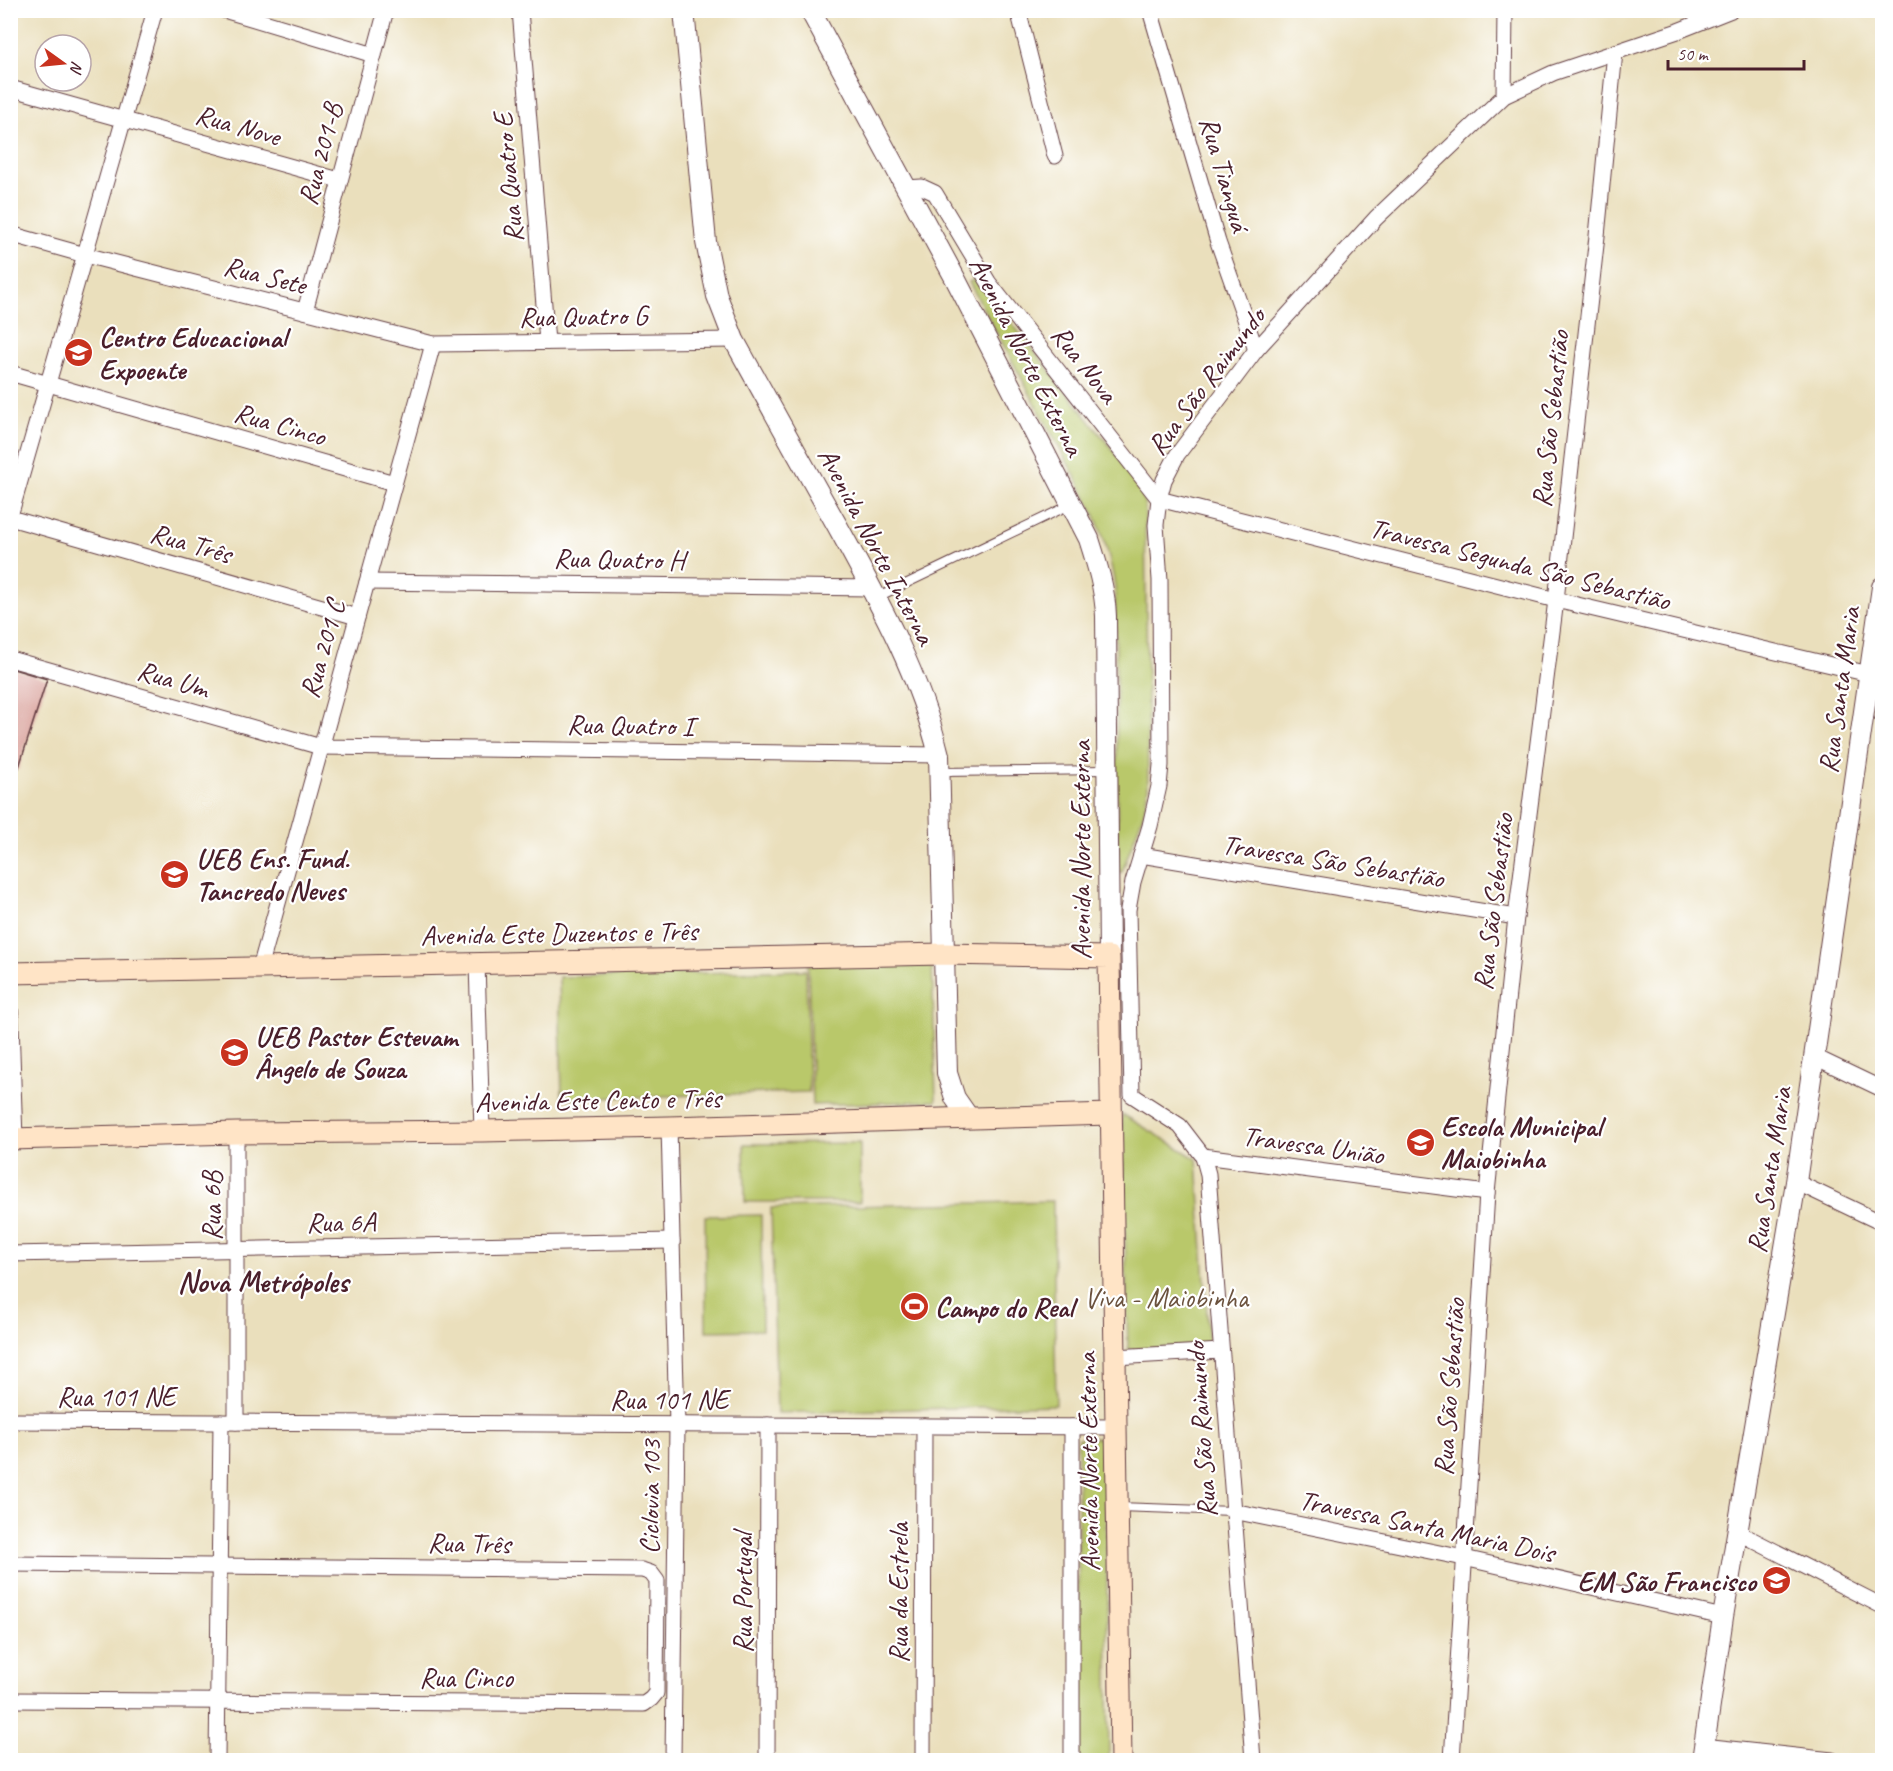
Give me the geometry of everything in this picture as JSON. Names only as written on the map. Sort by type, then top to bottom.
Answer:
[{"type":"main road","name":"Avenida Este Duzentos e Três","points":[[10,973],[944,954],[1108,957]]},
{"type":"main road","name":"Avenida Norte Externa","points":[[1108,957],[1121,1761]]},
{"type":"main road","name":"Avenida Este Cento e Três","points":[[13,1139],[236,1133],[669,1127],[969,1118],[1111,1105]]},
{"type":"street","points":[[48,384],[155,10]]},
{"type":"street","points":[[224,10],[374,55]]},
{"type":"street","name":"Rua 201-B","points":[[305,311],[386,10]]},
{"type":"street","name":"Rua Quatro E","points":[[520,10],[547,342]]},
{"type":"street","name":"Avenida Norte Interna","points":[[684,10],[706,242],[717,296],[734,340],[874,592],[920,690],[931,721],[939,763],[947,1073],[954,1098],[969,1118]]},
{"type":"street","name":"Avenida Norte Externa","points":[[810,10],[955,278],[1089,539],[1099,569],[1105,601],[1108,957]]},
{"type":"street","points":[[1018,10],[1055,156]]},
{"type":"street","name":"Rua Tianguá","points":[[1150,10],[1218,242],[1256,350]]},
{"type":"street","points":[[1504,96],[1505,10]]},
{"type":"street","name":"Rua São Raimundo","points":[[1253,1761],[1208,1174],[1203,1156],[1180,1126],[1132,1095],[1128,910],[1132,882],[1156,803],[1161,765],[1160,580],[1156,525],[1159,498],[1164,480],[1177,455],[1256,350],[1376,218],[1504,96],[1554,73],[1731,10]]},
{"type":"street","name":"Rua São Sebastião","points":[[1452,1761],[1487,1193],[1516,917],[1556,600],[1615,52]]},
{"type":"street","name":"Rua Nove","points":[[10,88],[339,180]]},
{"type":"street","name":"Rua Nova","points":[[906,188],[922,187],[935,193],[989,283],[1159,498]]},
{"type":"street","name":"Rua Sete","points":[[10,234],[433,344]]},
{"type":"street","name":"Rua Quatro G","points":[[433,344],[734,340]]},
{"type":"street","name":"Rua 201 C","points":[[260,968],[433,344]]},
{"type":"street","name":"Rua Cinco","points":[[10,373],[394,483]]},
{"type":"street","name":"Rua Três","points":[[48,384],[10,517],[357,617]]},
{"type":"street","name":"Travessa Segunda São Sebastião","points":[[1159,498],[1556,600],[1869,674]]},
{"type":"street","name":"Rua Quatro H","points":[[367,582],[874,592]]},
{"type":"street","name":"Rua Santa Maria","points":[[1703,1753],[1723,1617],[1739,1533],[1796,1182],[1882,588]]},
{"type":"street","name":"Rua Um","points":[[10,659],[321,747]]},
{"type":"street","name":"Rua Quatro I","points":[[321,747],[939,763]]},
{"type":"street","name":"Travessa São Sebastião","points":[[1141,855],[1516,917]]},
{"type":"street","points":[[477,963],[482,1131]]},
{"type":"street","name":"Avenida Este Cento e Três","points":[[10,995],[13,1139]]},
{"type":"street","points":[[1815,1057],[1882,1089]]},
{"type":"street","points":[[1111,1105],[1132,1095]]},
{"type":"street","name":"Ciclovia 103","points":[[669,1127],[677,1425],[673,1761]]},
{"type":"street","name":"Rua 6B","points":[[228,1422],[236,1250],[236,1133]]},
{"type":"street","name":"Travessa União","points":[[1203,1156],[1487,1193]]},
{"type":"street","points":[[1796,1182],[1882,1223]]},
{"type":"street","name":"Rua 6A","points":[[10,1254],[672,1241]]},
{"type":"street","points":[[1115,1357],[1221,1351]]},
{"type":"street","name":"Rua 101 NE","points":[[10,1421],[1116,1427]]},
{"type":"street","points":[[217,1761],[220,1494],[228,1422]]},
{"type":"street","name":"Rua Portugal","points":[[767,1761],[768,1425]]},
{"type":"street","name":"Rua da Estrela","points":[[923,1761],[924,1426]]},
{"type":"street","name":"Avenida Norte Externa","points":[[1072,1427],[1072,1761]]},
{"type":"street","name":"Travessa Santa Maria Dois","points":[[1233,1511],[1464,1558],[1723,1617]]},
{"type":"street","points":[[1739,1533],[1882,1606]]},
{"type":"street","name":"Rua Três","points":[[10,1564],[642,1570],[651,1573],[657,1581],[657,1637]]},
{"type":"street","points":[[657,1637],[674,1637]]},
{"type":"street","name":"Rua Cinco","points":[[10,1700],[644,1704],[656,1693],[657,1637]]},
{"type":"street","points":[[1703,1753],[1832,1761]]},
{"type":"lane","points":[[874,592],[1071,505]]},
{"type":"lane","points":[[939,763],[1108,770]]},
{"type":"lane","name":"Travessa Santa Maria Dois","points":[[1118,1507],[1233,1511]]},
{"type":"green space","points":[[976,278],[1132,474],[1143,498],[1145,508],[1148,787],[1144,812],[1122,872],[1118,872],[1115,587],[1111,565],[1090,504],[969,282]]},
{"type":"green space","points":[[932,960],[936,1101],[812,1105],[808,964]]},
{"type":"green space","points":[[806,970],[809,1092],[562,1099],[559,977]]},
{"type":"green space","name":"Viva - Maiobinha","points":[[1122,1114],[1197,1159],[1209,1345],[1128,1350]]},
{"type":"green space","points":[[860,1143],[860,1202],[745,1202],[744,1144]]},
{"type":"green space","name":"Campo do Real","points":[[1053,1201],[1056,1405],[777,1413],[771,1208]]},
{"type":"green space","points":[[761,1215],[762,1330],[706,1331],[705,1216]]},
{"type":"green space","points":[[1078,1438],[1105,1438],[1109,1760],[1079,1760]]},
{"type":"building","points":[[10,668],[47,679],[18,770],[10,768]]},
{"type":"place","name":"Centro Educacional Expoente","points":[[78,353]]},
{"type":"place","name":"UEB Ens. Fund. Tancredo Neves","points":[[175,874]]},
{"type":"place","name":"UEB Pastor Estevam Ângelo de Souza","points":[[234,1052]]},
{"type":"place","name":"Escola Municipal Maiobinha","points":[[1420,1142]]},
{"type":"place","name":"Campo do Real","points":[[914,1307]]},
{"type":"place","name":"EM São Francisco","points":[[1777,1581]]},
{"type":"district","name":"Nova Metrópoles","points":[[263,1282]]}]
